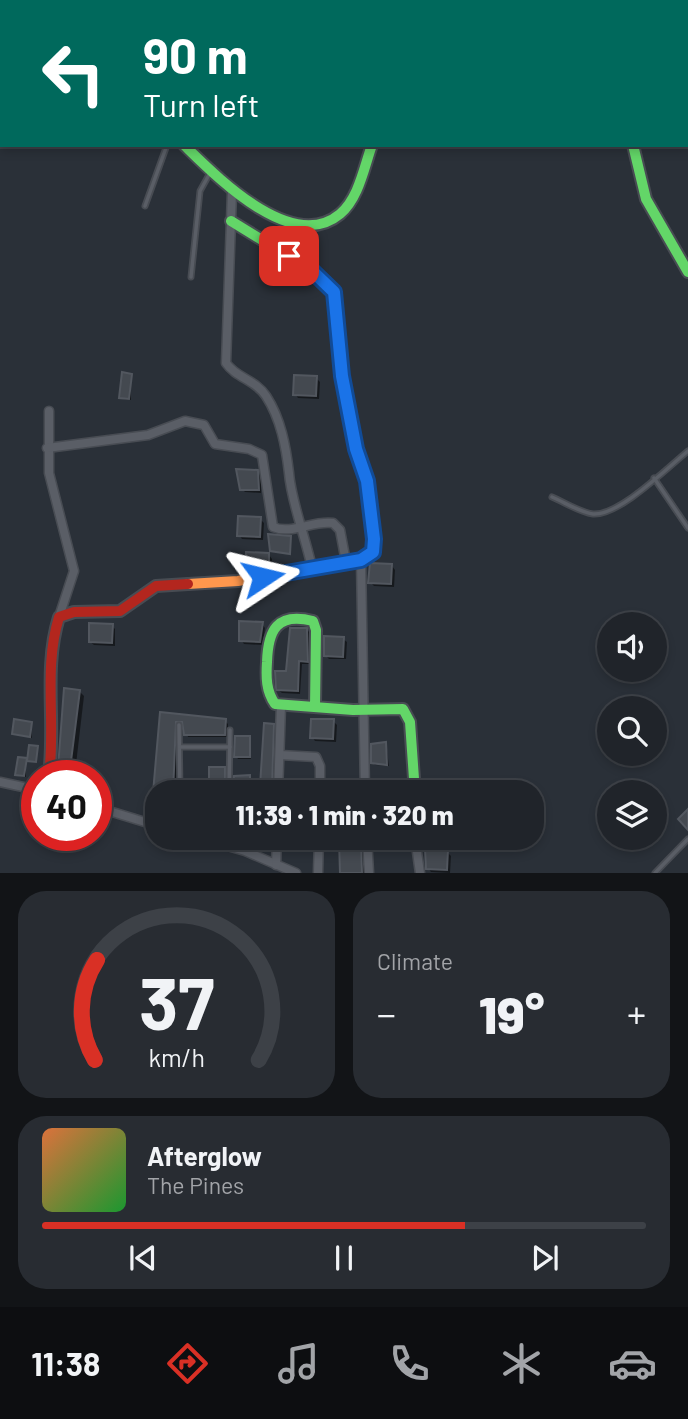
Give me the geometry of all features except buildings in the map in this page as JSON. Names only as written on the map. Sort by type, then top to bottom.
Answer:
[{"type":"street","points":[[186,147],[232,192],[257,208],[294,223],[329,221],[339,215],[350,201],[371,147]]},
{"type":"street","points":[[633,147],[646,199],[688,272]]},
{"type":"street","points":[[232,192],[226,363],[231,371],[257,384],[268,398],[287,446],[289,473],[312,568]]},
{"type":"street","points":[[59,617],[76,611],[123,611],[146,590],[156,586],[238,581],[361,560],[373,552],[367,481],[356,449],[342,376],[334,292],[305,264],[249,236],[230,220]]},
{"type":"street","points":[[49,411],[47,448],[52,489],[75,571],[52,633],[47,682],[54,729],[51,760]]},
{"type":"street","points":[[47,448],[148,435],[178,422],[192,421],[204,425],[215,444],[248,449],[262,455],[273,527],[285,530],[323,522],[337,525],[346,562]]},
{"type":"street","points":[[361,560],[365,780]]},
{"type":"street","points":[[315,707],[316,630],[310,619],[275,625],[269,631],[268,695],[275,704],[281,705],[362,710],[407,712],[414,780]]},
{"type":"street","points":[[279,780],[281,705]]},
{"type":"street","points":[[280,755],[316,757],[320,766],[320,780]]},
{"type":"street","points":[[0,782],[21,787]]},
{"type":"street","points":[[112,812],[145,822]]},
{"type":"street","points":[[245,850],[296,873]]},
{"type":"street","points":[[276,864],[277,850]]},
{"type":"street","points":[[318,873],[319,850]]},
{"type":"street","points":[[368,850],[369,873]]},
{"type":"street","points":[[417,850],[420,873]]},
{"type":"lane","points":[[145,206],[166,147]]},
{"type":"lane","points":[[191,276],[200,191],[211,172]]},
{"type":"lane","points":[[552,497],[586,512],[601,513],[623,502],[688,451]]},
{"type":"lane","points":[[654,478],[688,528]]},
{"type":"lane","points":[[179,724],[180,780]]},
{"type":"lane","points":[[229,780],[230,730]]},
{"type":"lane","points":[[180,747],[230,747]]},
{"type":"lane","points":[[655,873],[688,839]]},
{"type":"traffic: fast","points":[[186,147],[256,207],[300,225],[321,224],[347,207],[360,182],[371,147]]},
{"type":"traffic: fast","points":[[633,147],[646,199],[688,272]]},
{"type":"traffic: fast","points":[[231,221],[311,270],[334,292],[341,363]]},
{"type":"traffic: fast","points":[[315,707],[316,630],[313,621],[291,619],[277,626],[268,651],[267,684],[275,704],[353,710],[403,709],[410,722],[414,780]]},
{"type":"traffic: slow","points":[[188,584],[238,581],[361,560],[373,552],[370,494],[356,449],[341,363]]},
{"type":"traffic: jam","points":[[50,760],[52,656],[59,617],[74,612],[120,611],[156,586],[188,584]]},
{"type":"route","points":[[263,577],[361,560],[373,552],[375,545],[370,494],[356,449],[342,376],[334,292],[305,264],[289,256]]}]
